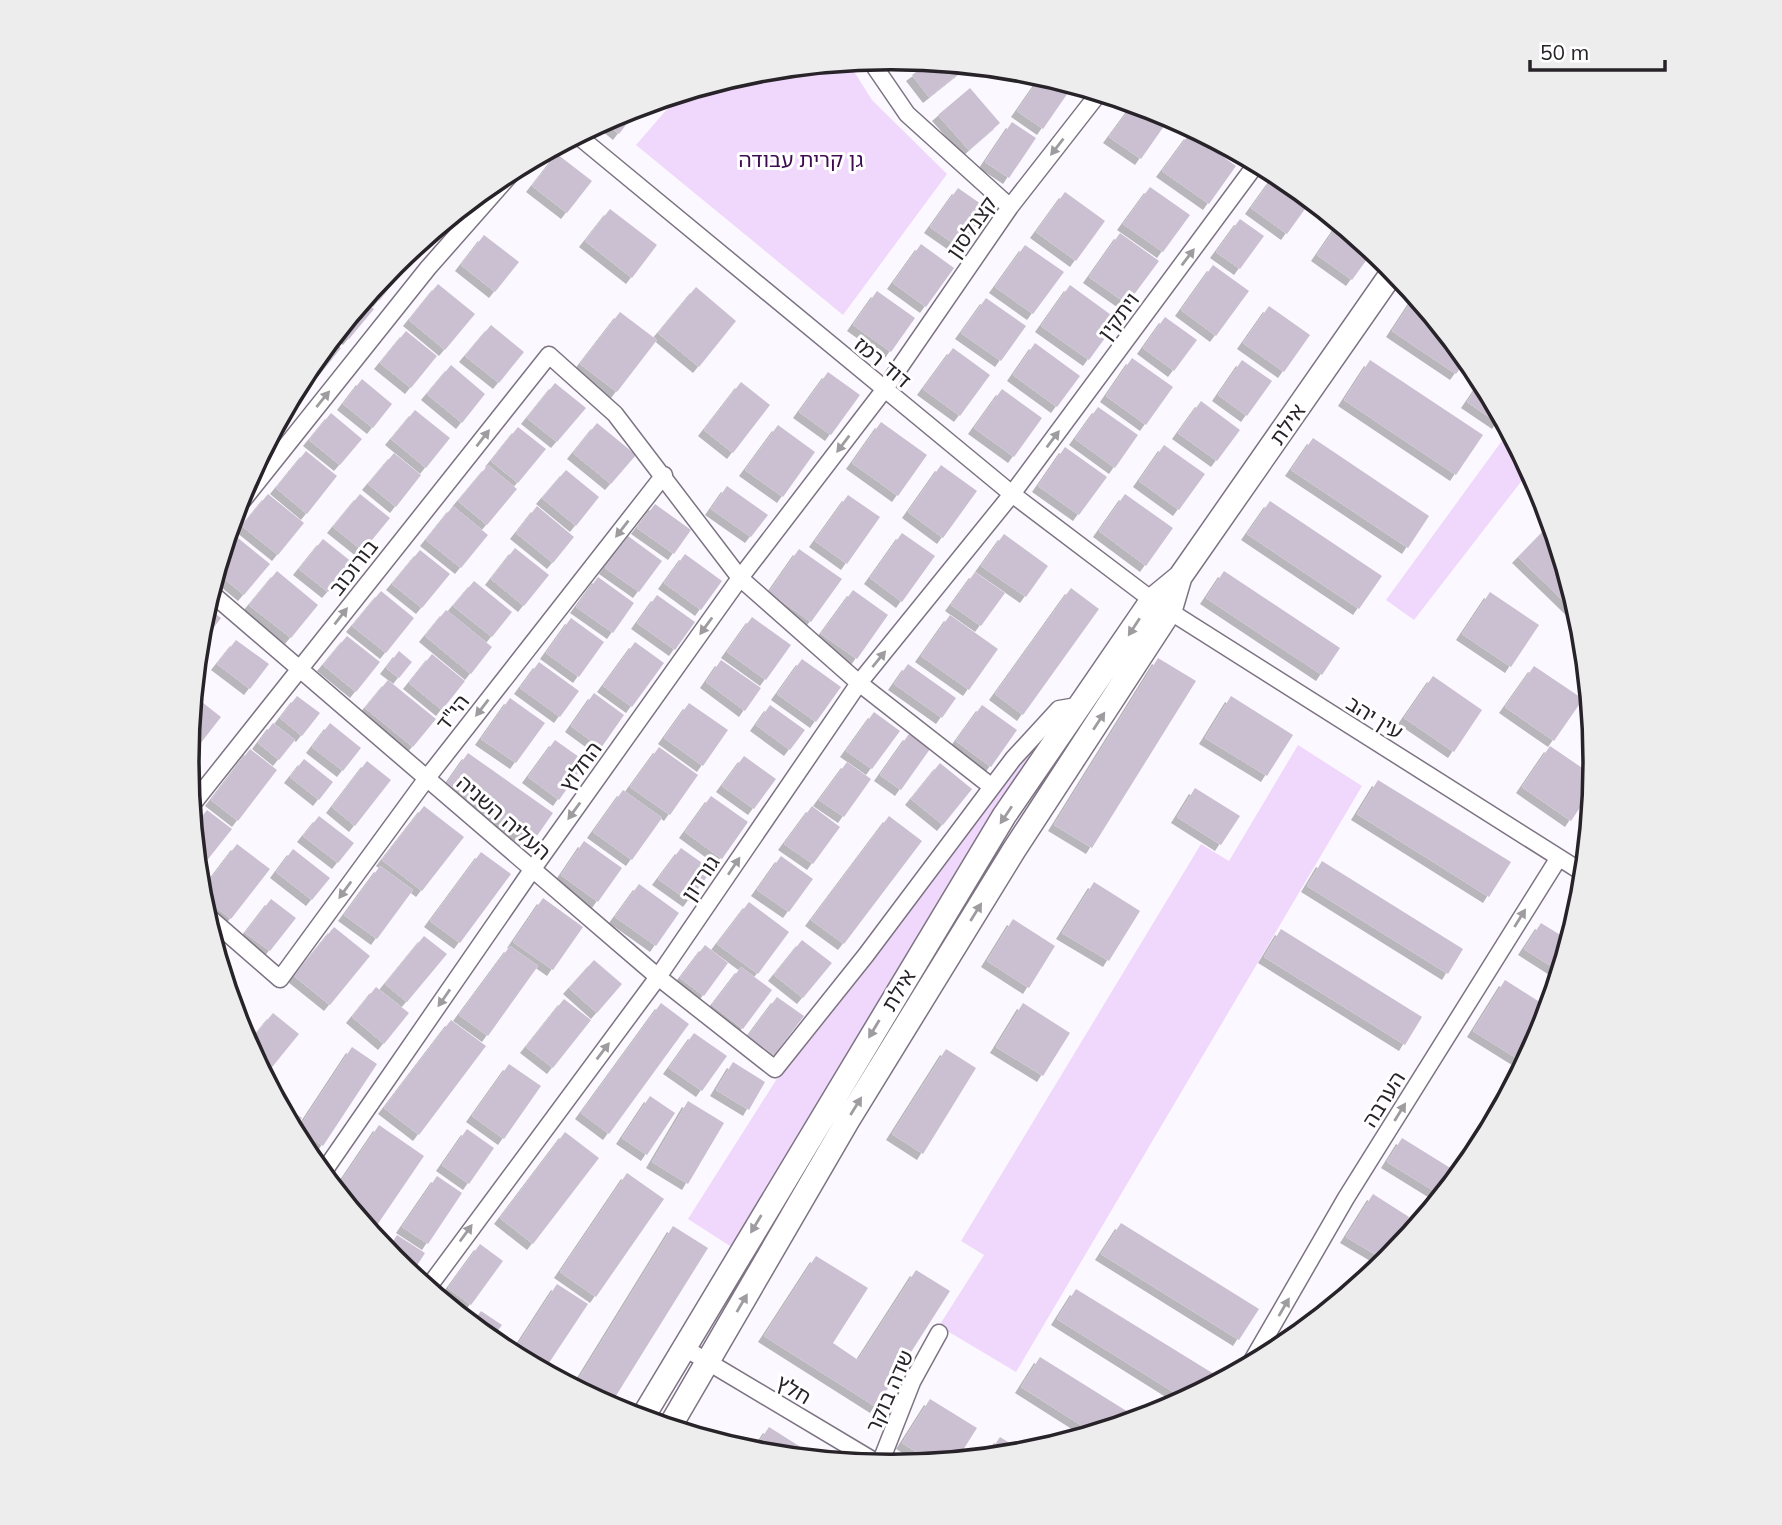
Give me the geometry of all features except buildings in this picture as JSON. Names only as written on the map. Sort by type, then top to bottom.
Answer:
[{"type":"street","points":[[877,70],[907,114],[1010,207]]},
{"type":"street","name":"קצנלסון","points":[[884,390],[1010,207],[1092,101]]},
{"type":"street","name":"דוד רמז","points":[[585,141],[1012,494],[1161,605]]},
{"type":"street","name":"ויתקין","points":[[1012,494],[1251,172]]},
{"type":"street","points":[[259,480],[428,268],[489,199]]},
{"type":"street","name":"אילת","points":[[647,1410],[1004,816],[1083,705],[1161,605],[1387,280]]},
{"type":"street","name":"בורוכוב","points":[[200,795],[549,355],[615,414],[664,475]]},
{"type":"street","name":"החלוץ","points":[[328,1165],[532,870],[740,578],[884,390]]},
{"type":"street","points":[[664,475],[740,578],[859,683],[992,787],[1059,709],[1083,705]]},
{"type":"street","name":"הי\"ד","points":[[218,925],[280,979],[428,778],[664,475]]},
{"type":"street","name":"גורדון","points":[[432,1282],[658,977],[859,683],[1012,494]]},
{"type":"street","name":"העליה השניה","points":[[218,599],[658,977],[775,1069],[866,956],[992,787]]},
{"type":"street","name":"אילת","points":[[674,1420],[869,1085],[1161,605]]},
{"type":"street","name":"עין יהב","points":[[1161,605],[1575,869]]},
{"type":"street","name":"הערבה","points":[[1259,1348],[1346,1198],[1558,859]]},
{"type":"street","name":"שדה בוקר","points":[[885,1455],[912,1382],[939,1333]]},
{"type":"street","name":"חלץ","points":[[683,1347],[862,1454]]},
{"type":"green space","name":"גן קרית עבודה","points":[[854,71],[872,100],[947,174],[843,315],[636,145],[669,107],[756,83]]},
{"type":"green space","points":[[1503,439],[1523,479],[1414,620],[1386,600]]},
{"type":"green space","points":[[1059,714],[733,1248],[688,1219],[797,1047],[1016,762]]},
{"type":"green space","points":[[1298,745],[1362,786],[1016,1372],[939,1326],[984,1255],[961,1241],[1201,844],[1229,861]]}]
